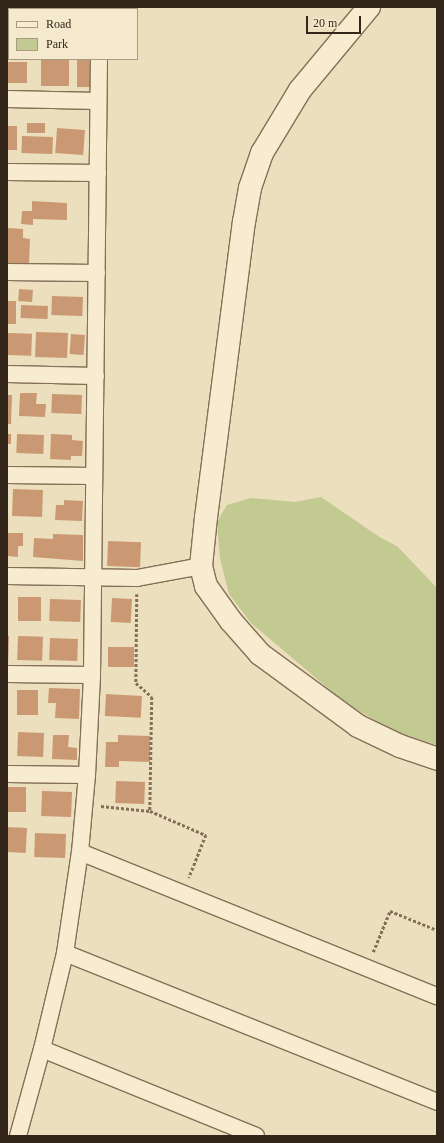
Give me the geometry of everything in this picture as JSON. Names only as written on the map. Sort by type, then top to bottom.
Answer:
[{"type":"street","points":[[369,7],[300,90],[262,153],[250,188],[244,220],[201,566],[206,586],[230,621],[260,654],[358,726],[400,746],[437,759]]},
{"type":"street","points":[[18,1136],[42,1049],[65,953],[80,852],[88,775],[92,675],[99,60]]},
{"type":"street","points":[[7,100],[98,101]]},
{"type":"street","points":[[7,172],[98,173]]},
{"type":"street","points":[[7,272],[97,273]]},
{"type":"street","points":[[7,374],[96,376]]},
{"type":"street","points":[[7,475],[94,476]]},
{"type":"street","points":[[7,576],[137,578],[201,566]]},
{"type":"street","points":[[7,674],[92,675]]},
{"type":"street","points":[[7,774],[88,775]]},
{"type":"street","points":[[80,852],[437,996]]},
{"type":"street","points":[[65,953],[437,1102]]},
{"type":"street","points":[[42,1049],[256,1136]]},
{"type":"path","points":[[137,578],[136,683],[152,697],[150,812]]},
{"type":"path","points":[[85,804],[150,812],[206,835],[183,894]]},
{"type":"path","points":[[367,968],[390,911],[437,930]]},
{"type":"green space","points":[[321,497],[378,536],[398,547],[437,588],[437,745],[395,733],[343,701],[251,623],[229,594],[220,558],[217,522],[227,505],[251,498],[295,502]]},
{"type":"building","points":[[41,60],[69,60],[69,86],[41,86]]},
{"type":"building","points":[[77,60],[90,60],[90,87],[77,87]]},
{"type":"building","points":[[7,62],[27,62],[27,83],[7,83]]},
{"type":"building","points":[[27,123],[45,123],[45,133],[27,133]]},
{"type":"building","points":[[7,126],[17,126],[17,150],[7,150]]},
{"type":"building","points":[[57,128],[85,130],[83,155],[55,153]]},
{"type":"building","points":[[22,136],[53,137],[52,154],[21,153]]},
{"type":"building","points":[[32,201],[67,203],[67,220],[33,219],[33,225],[21,224],[22,211],[32,211]]},
{"type":"building","points":[[7,228],[23,229],[23,238],[30,239],[29,265],[7,264]]},
{"type":"building","points":[[19,289],[33,290],[32,302],[18,301]]},
{"type":"building","points":[[52,296],[83,297],[82,316],[51,315]]},
{"type":"building","points":[[7,301],[16,301],[16,324],[7,324]]},
{"type":"building","points":[[21,305],[48,306],[48,319],[21,318]]},
{"type":"building","points":[[36,332],[68,333],[67,358],[35,357]]},
{"type":"building","points":[[7,333],[32,334],[31,356],[7,355]]},
{"type":"building","points":[[71,334],[85,335],[84,355],[70,354]]},
{"type":"building","points":[[20,393],[37,393],[36,404],[46,404],[45,417],[19,416]]},
{"type":"building","points":[[52,394],[82,395],[81,414],[51,413]]},
{"type":"building","points":[[7,395],[12,395],[11,424],[7,424]]},
{"type":"building","points":[[7,434],[11,434],[11,444],[7,444]]},
{"type":"building","points":[[17,434],[44,435],[43,454],[16,453]]},
{"type":"building","points":[[51,434],[72,435],[72,440],[83,441],[82,456],[71,456],[71,460],[50,459]]},
{"type":"building","points":[[13,489],[43,490],[42,517],[12,516]]},
{"type":"building","points":[[64,500],[83,501],[82,521],[55,520],[56,505],[64,505]]},
{"type":"building","points":[[7,533],[23,533],[23,546],[18,546],[18,557],[7,556]]},
{"type":"building","points":[[53,534],[83,535],[83,561],[33,557],[34,538],[53,539]]},
{"type":"building","points":[[108,541],[141,542],[140,567],[107,566]]},
{"type":"building","points":[[18,597],[41,597],[41,621],[18,621]]},
{"type":"building","points":[[112,598],[132,599],[131,623],[111,622]]},
{"type":"building","points":[[50,599],[81,600],[80,622],[49,621]]},
{"type":"building","points":[[7,636],[9,636],[8,667],[7,667]]},
{"type":"building","points":[[18,636],[43,637],[42,661],[17,660]]},
{"type":"building","points":[[50,638],[78,639],[77,661],[49,660]]},
{"type":"building","points":[[108,647],[134,647],[134,667],[108,667]]},
{"type":"building","points":[[49,688],[80,689],[79,719],[55,718],[56,703],[48,703]]},
{"type":"building","points":[[17,690],[38,690],[38,715],[17,715]]},
{"type":"building","points":[[106,694],[142,696],[141,718],[105,716]]},
{"type":"building","points":[[18,732],[44,733],[43,757],[17,756]]},
{"type":"building","points":[[53,735],[69,735],[68,747],[77,748],[77,760],[52,759]]},
{"type":"building","points":[[118,735],[150,736],[150,762],[119,761],[119,767],[105,767],[106,742],[118,742]]},
{"type":"building","points":[[116,781],[145,782],[144,804],[115,803]]},
{"type":"building","points":[[7,787],[26,787],[26,812],[7,812]]},
{"type":"building","points":[[42,791],[72,792],[71,817],[41,816]]},
{"type":"building","points":[[7,827],[27,828],[26,853],[7,852]]},
{"type":"building","points":[[35,833],[66,834],[65,858],[34,857]]}]
